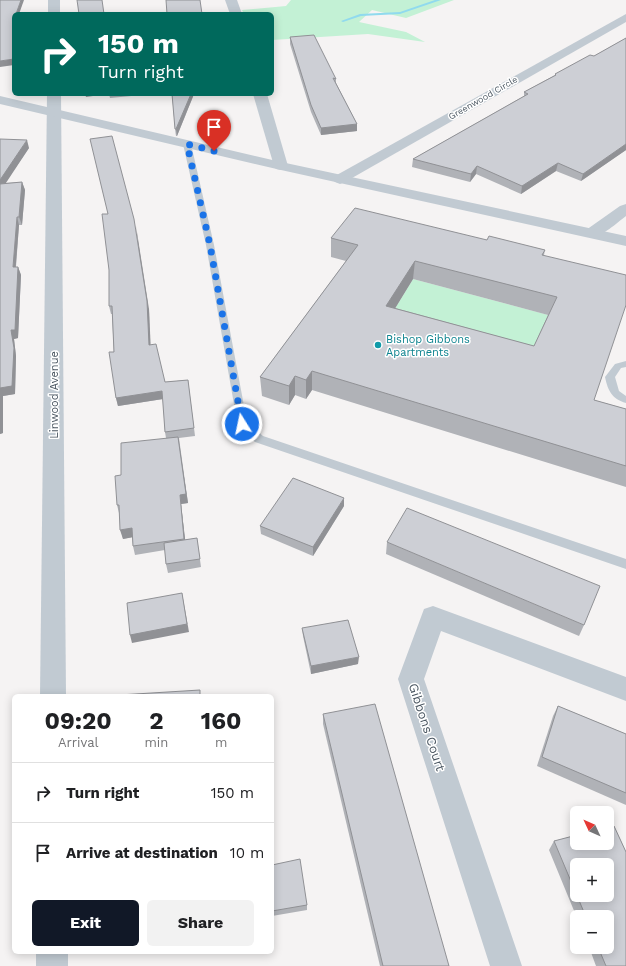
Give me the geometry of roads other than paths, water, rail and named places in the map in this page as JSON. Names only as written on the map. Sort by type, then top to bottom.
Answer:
[{"type":"street","points":[[54,0],[54,12]]},
{"type":"street","points":[[231,0],[235,12]]},
{"type":"street","name":"Greenwood Circle","points":[[340,179],[626,17]]},
{"type":"street","points":[[261,96],[281,166]]},
{"type":"street","points":[[0,100],[54,103],[187,144],[281,166],[626,241]]},
{"type":"street","name":"Linwood Avenue","points":[[53,694],[54,103]]},
{"type":"street","points":[[592,233],[626,208]]},
{"type":"street","name":"Gibbons Court","points":[[506,966],[411,679],[433,617],[626,689]]},
{"type":"street","points":[[52,954],[52,966]]},
{"type":"lane","points":[[187,144],[210,245],[242,424],[259,439],[626,564]]},
{"type":"lane","points":[[626,364],[618,366],[610,377],[612,390],[622,399],[626,400]]},
{"type":"waterway","points":[[343,21],[360,15],[400,13],[439,0]]},
{"type":"place","name":"Bishop Gibbons Apartments","points":[[378,345]]}]
